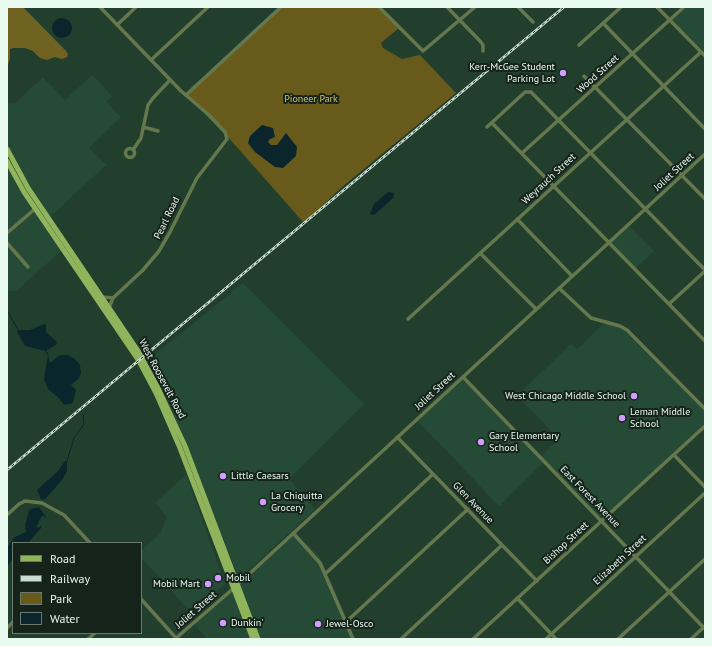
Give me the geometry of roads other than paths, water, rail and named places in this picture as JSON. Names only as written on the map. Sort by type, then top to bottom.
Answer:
[{"type":"main road","name":"West Roosevelt Road","points":[[7,149],[38,207],[102,297],[145,362],[170,412],[236,585],[254,639]]},
{"type":"main road","name":"West Roosevelt Road","points":[[7,161],[141,364],[171,425],[258,639]]},
{"type":"street","points":[[100,7],[186,95],[281,7]]},
{"type":"street","points":[[117,25],[136,7]]},
{"type":"street","points":[[151,60],[208,7]]},
{"type":"street","points":[[379,7],[423,51],[475,7]]},
{"type":"street","points":[[448,7],[483,45],[483,51]]},
{"type":"street","points":[[518,7],[533,22]]},
{"type":"street","points":[[579,45],[621,7]]},
{"type":"street","points":[[657,7],[705,56]]},
{"type":"street","name":"Wood Street","points":[[522,154],[684,7]]},
{"type":"street","points":[[603,24],[705,129]]},
{"type":"street","name":"Weyrauch Street","points":[[408,319],[701,52]]},
{"type":"street","points":[[584,76],[596,86],[705,199]]},
{"type":"street","points":[[133,150],[141,138],[148,105],[170,80]]},
{"type":"street","points":[[487,127],[525,92],[529,91],[559,120],[705,270],[669,304]]},
{"type":"street","name":"Pearl Road","points":[[109,308],[113,298],[157,253],[170,232],[193,184],[227,139],[225,132],[186,95]]},
{"type":"street","points":[[492,123],[705,341]]},
{"type":"street","points":[[143,126],[158,131]]},
{"type":"street","name":"Joliet Street","points":[[176,638],[293,533],[705,154]]},
{"type":"street","points":[[7,233],[38,207]]},
{"type":"street","points":[[517,219],[572,276]]},
{"type":"street","points":[[7,243],[28,267]]},
{"type":"street","points":[[480,253],[536,309]]},
{"type":"street","points":[[559,288],[591,318],[602,322],[615,324],[628,330],[705,409]]},
{"type":"street","points":[[102,297],[113,298]]},
{"type":"street","name":"East Forest Avenue","points":[[463,377],[705,627]]},
{"type":"street","name":"Bishop Street","points":[[473,639],[705,426]]},
{"type":"street","name":"Glen Avenue","points":[[397,437],[537,581]]},
{"type":"street","points":[[674,455],[705,487]]},
{"type":"street","points":[[325,574],[433,474]]},
{"type":"street","name":"Elizabeth Street","points":[[546,639],[705,493]]},
{"type":"street","points":[[7,515],[18,504],[25,501],[42,503],[54,508],[64,515],[89,542]]},
{"type":"street","points":[[346,622],[468,509]]},
{"type":"street","points":[[293,533],[317,558],[353,639]]},
{"type":"street","points":[[401,639],[502,545]]},
{"type":"street","points":[[618,639],[705,559]]},
{"type":"street","points":[[517,598],[556,639]]},
{"type":"street","points":[[142,600],[176,638]]},
{"type":"street","points":[[691,639],[705,627]]},
{"type":"water","points":[[62,18],[69,21],[72,28],[69,35],[62,38],[55,35],[52,28],[55,21]]},
{"type":"water","points":[[262,125],[273,128],[275,137],[270,139],[268,142],[271,145],[277,145],[286,133],[297,147],[296,156],[283,168],[275,167],[255,152],[248,143],[250,136]]},
{"type":"water","points":[[388,192],[394,193],[394,197],[374,215],[370,214],[374,204]]},
{"type":"water","points":[[44,324],[46,325],[46,332],[57,342],[56,345],[46,351],[25,346],[17,332],[18,330],[30,330]]},
{"type":"water","points":[[48,355],[50,363],[60,355],[68,355],[75,359],[80,365],[81,373],[79,378],[71,385],[76,390],[73,403],[64,405],[60,399],[48,389],[44,379]]},
{"type":"water","points":[[65,461],[67,461],[67,471],[62,480],[44,500],[41,499],[37,490],[58,471]]},
{"type":"water","points":[[39,507],[46,517],[45,519],[44,516],[42,516],[36,527],[39,528],[42,524],[41,528],[29,542],[12,542],[12,560],[7,567],[7,547],[15,537],[26,532],[25,525],[31,509]]},
{"type":"waterway","points":[[7,310],[18,330]]},
{"type":"waterway","points":[[46,351],[48,355]]},
{"type":"waterway","points":[[67,461],[74,438],[84,424],[83,414]]},
{"type":"railway","points":[[7,470],[564,7]]},
{"type":"place","name":"Kerr-McGee Student Parking Lot","points":[[563,73]]},
{"type":"place","name":"West Chicago Middle School","points":[[634,396]]},
{"type":"place","name":"Leman Middle School","points":[[622,418]]},
{"type":"place","name":"Gary Elementary School","points":[[481,442]]},
{"type":"place","name":"Little Caesars","points":[[223,476]]},
{"type":"place","name":"La Chiquitta Grocery","points":[[263,502]]},
{"type":"place","name":"Mobil","points":[[218,578]]},
{"type":"place","name":"Mobil Mart","points":[[208,584]]},
{"type":"place","name":"Dunkin'","points":[[223,623]]},
{"type":"place","name":"Jewel-Osco","points":[[318,624]]},
{"type":"park label","name":"Pioneer Park","points":[[311,99]]}]
